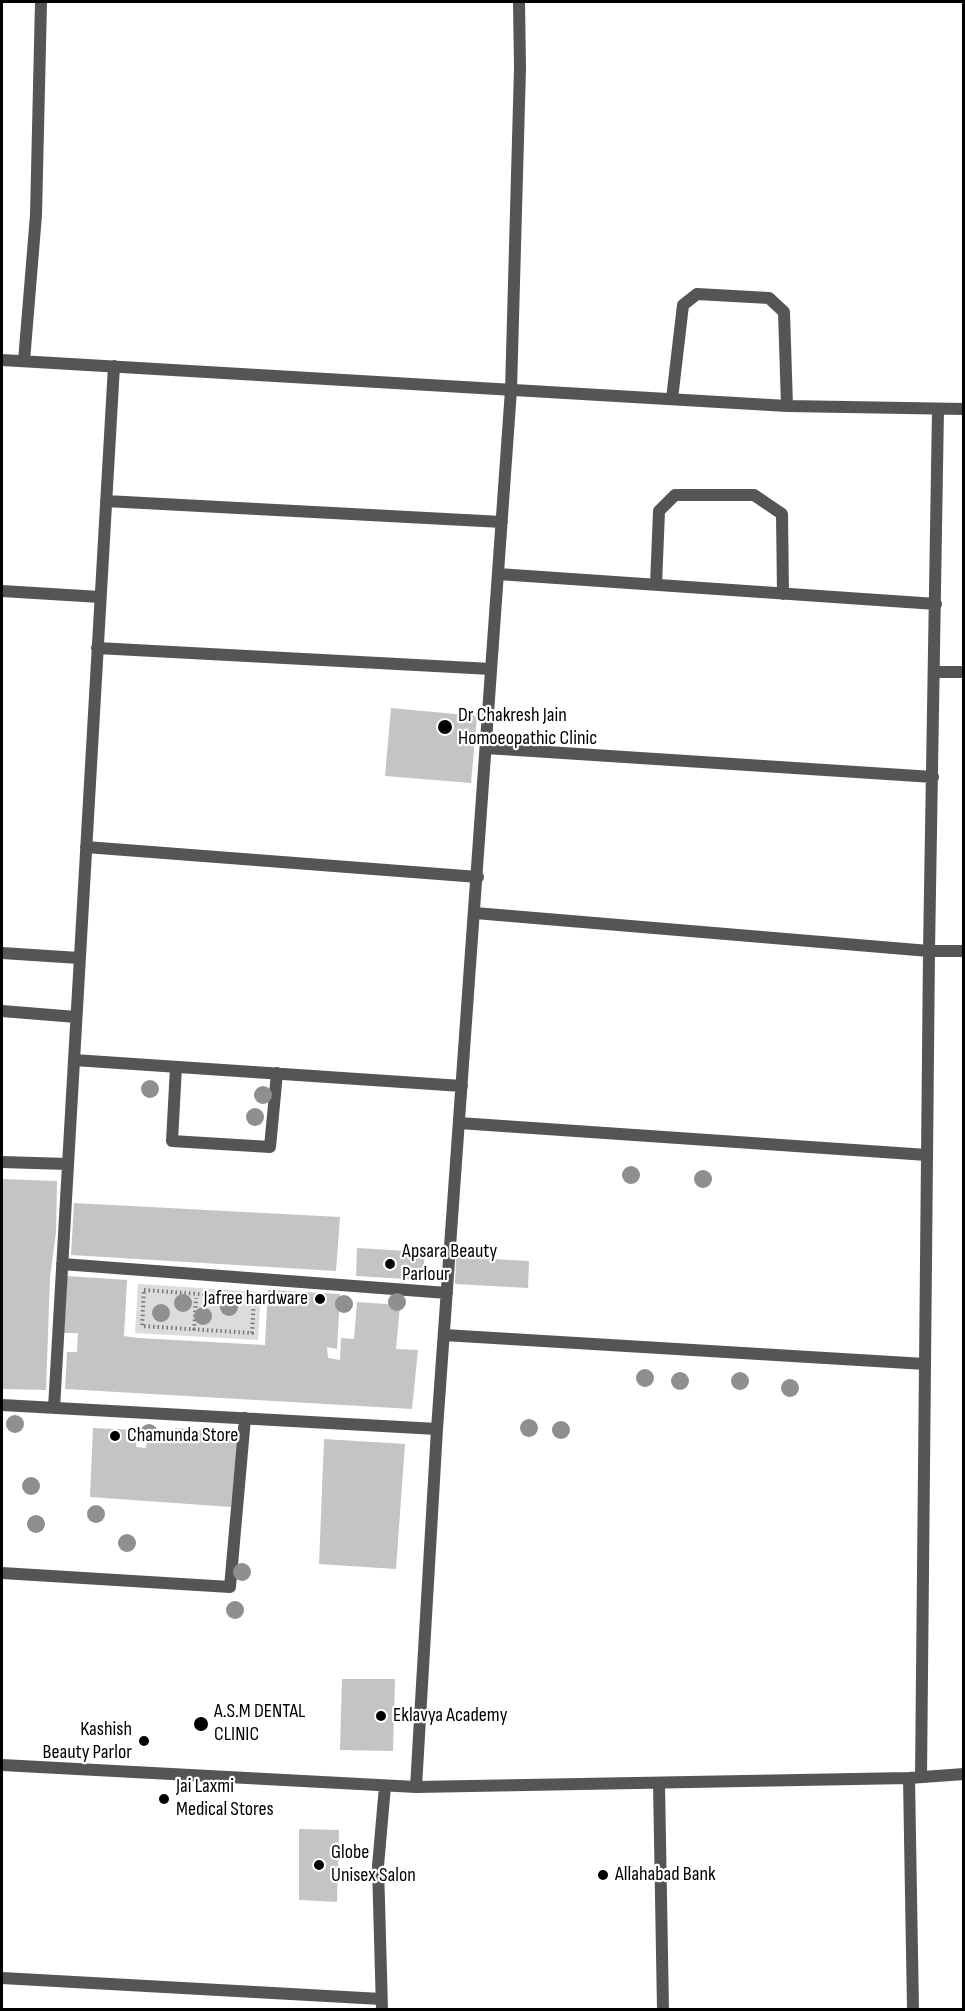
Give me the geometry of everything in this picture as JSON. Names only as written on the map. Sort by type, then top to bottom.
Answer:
[{"type":"street","points":[[24,361],[36,215],[41,2]]},
{"type":"street","points":[[416,1787],[437,1429],[511,390],[520,68],[519,2]]},
{"type":"street","points":[[672,399],[683,305],[697,294],[769,298],[784,312],[787,406]]},
{"type":"street","points":[[2,360],[787,406],[963,409]]},
{"type":"street","points":[[54,1408],[114,366]]},
{"type":"street","points":[[913,2010],[915,1778],[925,1364],[938,409]]},
{"type":"street","points":[[656,585],[659,511],[675,495],[754,495],[782,514],[783,594]]},
{"type":"street","points":[[106,501],[502,522]]},
{"type":"street","points":[[498,574],[936,604]]},
{"type":"street","points":[[2,591],[100,597]]},
{"type":"street","points":[[97,648],[491,669]]},
{"type":"street","points":[[935,672],[963,672]]},
{"type":"street","points":[[486,748],[933,777]]},
{"type":"street","points":[[86,847],[478,877]]},
{"type":"street","points":[[475,914],[929,951],[963,951]]},
{"type":"street","points":[[2,953],[79,958]]},
{"type":"street","points":[[2,1011],[76,1017]]},
{"type":"street","points":[[74,1060],[462,1086]]},
{"type":"street","points":[[176,1067],[172,1142],[270,1148],[277,1073]]},
{"type":"street","points":[[459,1123],[927,1155]]},
{"type":"street","points":[[2,1162],[68,1164]]},
{"type":"street","points":[[62,1264],[447,1293]]},
{"type":"street","points":[[444,1335],[925,1364]]},
{"type":"street","points":[[2,1405],[437,1429]]},
{"type":"street","points":[[2,1573],[230,1587],[245,1418]]},
{"type":"street","points":[[2,1765],[416,1787],[915,1778],[963,1774]]},
{"type":"street","points":[[659,1783],[663,2010]]},
{"type":"street","points":[[2,1978],[382,2004],[378,1866],[384,1786]]},
{"type":"path","points":[[144,1290],[254,1298],[252,1333],[194,1330],[142,1326],[144,1290]]},
{"type":"path","points":[[194,1330],[196,1294]]},
{"type":"shaded area","points":[[138,1284],[261,1292],[258,1340],[135,1333]]},
{"type":"building","points":[[391,708],[477,716],[471,783],[385,776]]},
{"type":"building","points":[[2,1179],[57,1181],[56,1232],[50,1277],[46,1390],[2,1389]]},
{"type":"building","points":[[74,1203],[340,1217],[336,1271],[71,1255]]},
{"type":"building","name":"Apsara Beauty Parlour","points":[[357,1248],[425,1252],[423,1280],[356,1276]]},
{"type":"building","points":[[456,1257],[529,1261],[528,1288],[455,1284]]},
{"type":"building","points":[[67,1276],[127,1280],[124,1336],[138,1338],[265,1345],[268,1290],[340,1294],[337,1349],[327,1347],[328,1358],[340,1360],[341,1338],[354,1339],[357,1302],[400,1305],[396,1349],[418,1350],[412,1409],[65,1389],[67,1352],[77,1352],[78,1333],[64,1333]]},
{"type":"building","points":[[93,1428],[137,1430],[136,1447],[146,1448],[147,1441],[173,1443],[175,1428],[238,1434],[231,1507],[90,1497]]},
{"type":"building","points":[[324,1439],[405,1444],[396,1569],[319,1564]]},
{"type":"building","points":[[342,1679],[395,1679],[393,1751],[340,1750]]},
{"type":"building","name":"Globe Unisex Salon","points":[[299,1829],[339,1830],[337,1902],[299,1900]]},
{"type":"place","name":"Dr Chakresh Jain Homoeopathic Clinic","points":[[445,727]]},
{"type":"place","name":"Apsara Beauty Parlour","points":[[390,1264]]},
{"type":"place","name":"Jafree hardware","points":[[320,1299]]},
{"type":"place","name":"Chamunda Store","points":[[115,1436]]},
{"type":"place","name":"Eklavya Academy","points":[[381,1716]]},
{"type":"place","name":"A.S.M DENTAL CLINIC","points":[[201,1724]]},
{"type":"place","name":"Kashish Beauty Parlor","points":[[144,1741]]},
{"type":"place","name":"Jai Laxmi Medical Stores","points":[[164,1799]]},
{"type":"place","name":"Globe Unisex Salon","points":[[319,1865]]},
{"type":"place","name":"Allahabad Bank","points":[[603,1875]]}]
